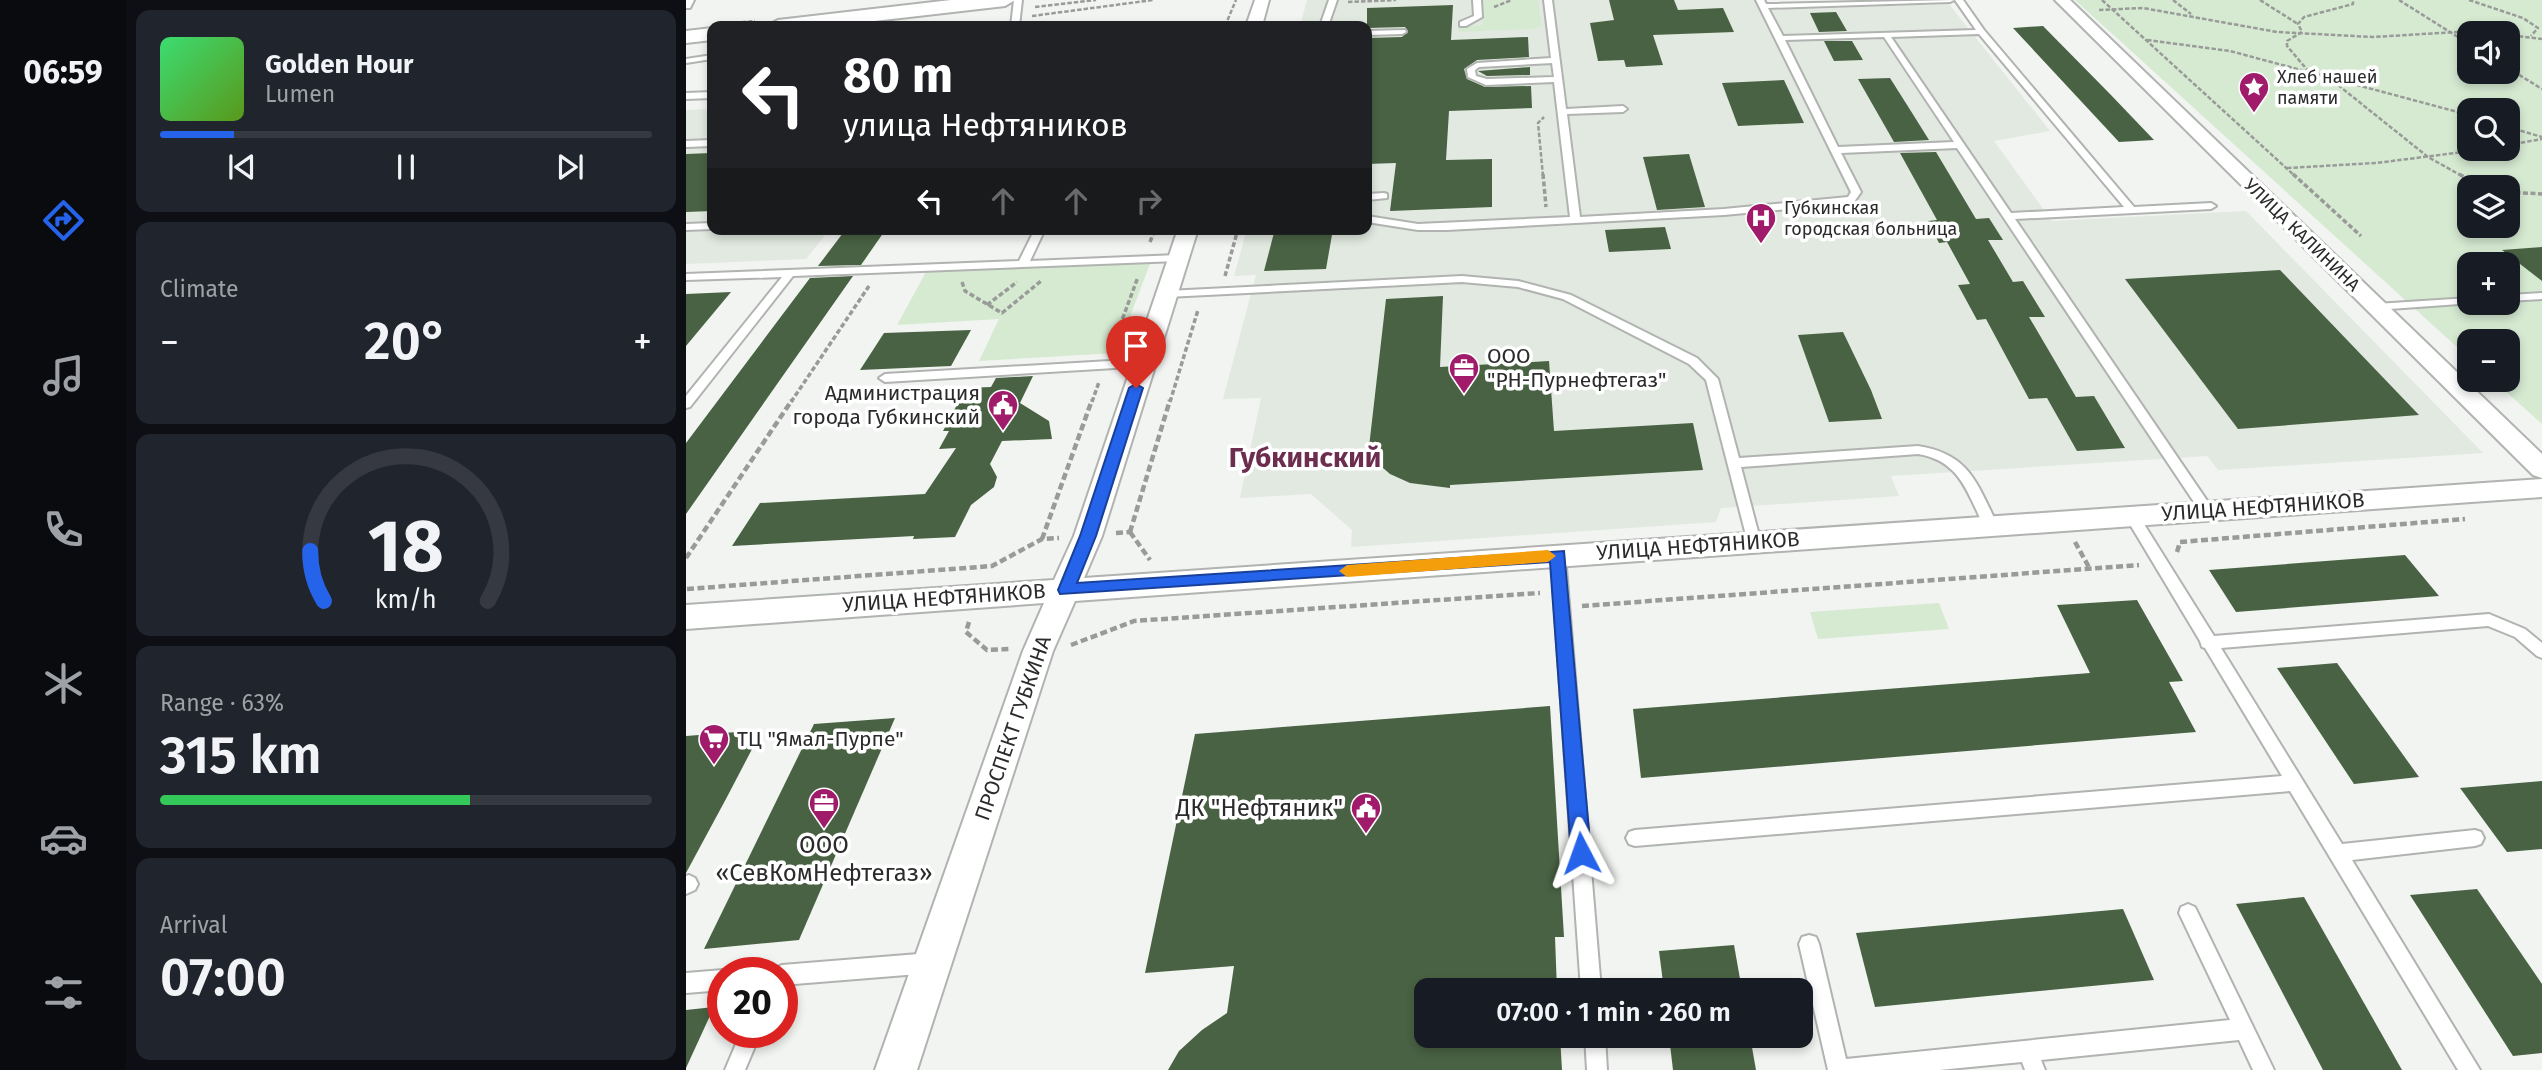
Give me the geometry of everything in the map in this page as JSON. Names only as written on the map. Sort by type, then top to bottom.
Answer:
[{"type":"main road","points":[[884,21],[1012,15]]},
{"type":"main road","points":[[686,37],[707,35]]},
{"type":"street","points":[[1256,21],[1262,0]]},
{"type":"street","name":"УЛИЦА КАЛИНИНА","points":[[2062,0],[2542,469]]},
{"type":"street","name":"ПРОСПЕКТ ГУБКИНА","points":[[896,1070],[1038,651],[1088,536],[1183,244]]},
{"type":"street","name":"УЛИЦА НЕФТЯНИКОВ","points":[[686,617],[2542,488]]},
{"type":"lane","points":[[1012,15],[1018,0]]},
{"type":"lane","points":[[1463,24],[1478,17],[1478,0]]},
{"type":"lane","points":[[1548,0],[1576,221]]},
{"type":"lane","points":[[1372,220],[1418,227],[1576,221],[1724,212],[1851,200],[1856,192],[1762,3],[1950,0]]},
{"type":"lane","points":[[1959,0],[1981,32],[2131,209]]},
{"type":"lane","points":[[1325,21],[1331,1]]},
{"type":"lane","points":[[1372,33],[1402,32]]},
{"type":"lane","points":[[1780,38],[1981,32]]},
{"type":"lane","points":[[1886,35],[2207,511]]},
{"type":"lane","points":[[686,61],[707,58]]},
{"type":"lane","points":[[1554,60],[1483,64],[1472,69],[1472,78],[1478,82],[1556,79]]},
{"type":"lane","points":[[686,96],[707,95]]},
{"type":"lane","points":[[1562,112],[1623,109]]},
{"type":"lane","points":[[686,144],[707,143]]},
{"type":"lane","points":[[1835,150],[1960,145]]},
{"type":"lane","points":[[1372,197],[1384,196]]},
{"type":"lane","points":[[2007,216],[2211,206]]},
{"type":"lane","points":[[689,230],[707,227]]},
{"type":"lane","points":[[1028,264],[1038,235]]},
{"type":"lane","points":[[686,277],[1054,263],[1183,244]]},
{"type":"lane","points":[[686,404],[789,273]]},
{"type":"lane","points":[[1167,294],[1462,279],[1518,284],[1567,298],[1693,361],[1712,379],[1754,543]]},
{"type":"lane","points":[[2520,298],[2542,296]]},
{"type":"lane","points":[[2376,307],[2457,302]]},
{"type":"lane","points":[[885,378],[1144,363]]},
{"type":"lane","points":[[1733,463],[1918,450],[1942,452],[1950,457],[1966,477],[1991,526]]},
{"type":"lane","points":[[2132,516],[2469,1070]]},
{"type":"lane","points":[[1558,556],[1590,978]]},
{"type":"lane","points":[[2207,643],[2489,620],[2520,633],[2542,652]]},
{"type":"lane","points":[[1635,838],[2292,783]]},
{"type":"lane","points":[[2337,853],[2475,838]]},
{"type":"lane","points":[[2188,913],[2263,1070]]},
{"type":"lane","points":[[1810,944],[1838,1070],[2031,1061],[2244,1029]]},
{"type":"lane","points":[[798,974],[932,963]]},
{"type":"lane","points":[[686,983],[707,981]]},
{"type":"lane","points":[[735,1070],[744,1048]]},
{"type":"lane","points":[[1596,1048],[1597,1070]]},
{"type":"path","points":[[1012,15],[1153,0]]},
{"type":"path","points":[[1227,21],[1236,0]]},
{"type":"path","points":[[1331,1],[1396,0]]},
{"type":"path","points":[[2102,0],[2361,236]]},
{"type":"path","points":[[2173,0],[2190,14]]},
{"type":"path","points":[[2260,0],[2298,24],[2302,32]]},
{"type":"path","points":[[2298,24],[2304,17],[2353,5],[2353,0]]},
{"type":"path","points":[[2399,0],[2457,36]]},
{"type":"path","points":[[2469,0],[2523,18],[2538,28],[2530,36]]},
{"type":"path","points":[[2087,10],[2143,8],[2252,29],[2373,37],[2493,32],[2542,39]]},
{"type":"path","points":[[2302,32],[2290,36],[2287,46],[2309,73]]},
{"type":"path","points":[[2146,40],[2230,51],[2457,112]]},
{"type":"path","points":[[2520,75],[2542,89]]},
{"type":"path","points":[[2327,78],[2428,157],[2461,175]]},
{"type":"path","points":[[1542,80],[1546,115],[1538,123],[1546,211]]},
{"type":"path","points":[[2520,131],[2542,138]]},
{"type":"path","points":[[2520,143],[2542,138]]},
{"type":"path","points":[[2286,168],[2457,153]]},
{"type":"path","points":[[2520,193],[2542,194]]},
{"type":"path","points":[[1151,562],[1130,532],[1196,312],[1219,297],[1236,235]]},
{"type":"path","points":[[969,266],[961,281],[965,290],[1002,313],[1042,280],[1054,263]]},
{"type":"path","points":[[987,305],[1014,285],[1028,264]]},
{"type":"path","points":[[686,558],[871,284],[869,280]]},
{"type":"path","points":[[1562,607],[2181,562],[2176,554],[2180,542],[2473,519]]},
{"type":"path","points":[[686,589],[992,566]]},
{"type":"path","points":[[1134,621],[1548,593]]},
{"type":"shaded area","name":"Губкинская городская больница","points":[[1307,0],[1767,0],[1773,10],[1949,4],[2050,131],[1994,141],[2052,221],[2246,211],[2483,453],[2218,470],[2207,456],[1891,476],[1899,496],[1721,508],[1716,522],[1351,547],[1352,530],[1311,494],[1240,498],[1261,398],[1223,399],[1256,275],[1234,276],[1245,235],[1372,235],[1372,21],[1301,21]]},
{"type":"shaded area","points":[[707,109],[707,235],[825,235],[806,259],[686,264],[686,110]]},
{"type":"green space","points":[[1483,0],[1538,0],[1541,26],[1532,29],[1459,32],[1459,27],[1483,25]]},
{"type":"green space","points":[[2075,0],[2542,0],[2542,424],[2506,392],[2520,392],[2520,329],[2457,329],[2457,347]]},
{"type":"green space","points":[[1033,264],[1150,264],[1116,353],[979,361],[999,319],[897,325],[927,270],[1017,268]]},
{"type":"green space","points":[[1939,603],[1949,629],[1818,639],[1810,612]]},
{"type":"building","points":[[1609,0],[1674,0],[1678,10],[1723,8],[1734,32],[1653,35],[1663,65],[1626,67],[1624,60],[1598,61],[1590,23],[1614,20]]},
{"type":"building","points":[[1453,5],[1451,40],[1528,37],[1529,57],[1477,60],[1464,69],[1467,79],[1485,87],[1531,86],[1532,108],[1449,111],[1446,160],[1492,159],[1492,207],[1390,211],[1396,163],[1372,164],[1372,38],[1402,37],[1408,31],[1405,27],[1372,28],[1372,21],[1367,21],[1367,8]]},
{"type":"building","points":[[1836,12],[1847,31],[1819,32],[1810,13]]},
{"type":"building","points":[[2043,26],[2154,140],[2119,142],[2013,28]]},
{"type":"building","points":[[1824,41],[1852,41],[1863,60],[1834,61]]},
{"type":"building","points":[[1530,67],[1530,75],[1487,76],[1478,71]]},
{"type":"building","points":[[1890,78],[1929,140],[1894,142],[1858,79]]},
{"type":"building","points":[[1784,80],[1804,123],[1738,126],[1722,83]]},
{"type":"building","points":[[1936,152],[1976,219],[1989,218],[2003,240],[1988,240],[2013,282],[2023,281],[2045,317],[2029,317],[2076,397],[2094,396],[2125,448],[2077,451],[2047,398],[2029,399],[1986,319],[1977,320],[1958,285],[1970,284],[1947,242],[1939,243],[1928,221],[1937,220],[1900,153]]},
{"type":"building","points":[[707,153],[707,211],[686,212],[686,154]]},
{"type":"building","points":[[1689,154],[1705,207],[1657,210],[1643,157]]},
{"type":"building","points":[[1665,227],[1671,249],[1609,252],[1605,230]]},
{"type":"building","points":[[841,235],[882,235],[861,265],[818,266]]},
{"type":"building","points":[[1273,235],[1332,235],[1326,269],[1264,271]]},
{"type":"building","points":[[2542,247],[2542,281],[2520,264],[2520,252],[2502,250]]},
{"type":"building","points":[[2280,270],[2419,415],[2238,429],[2125,279]]},
{"type":"building","points":[[853,276],[686,514],[686,443],[810,278]]},
{"type":"building","points":[[731,292],[686,346],[686,294]]},
{"type":"building","name":"ООО \"РН-Пурнефтегаз\"","points":[[1443,296],[1440,367],[1549,361],[1554,431],[1693,423],[1703,470],[1450,485],[1450,488],[1410,483],[1390,474],[1375,461],[1369,447],[1386,299]]},
{"type":"building","points":[[971,330],[951,366],[860,370],[884,333]]},
{"type":"building","points":[[1843,332],[1882,419],[1829,422],[1798,335]]},
{"type":"building","points":[[1033,376],[1020,403],[1049,421],[1052,439],[1002,441],[990,464],[997,477],[994,487],[971,505],[955,537],[913,539],[914,536],[732,546],[760,503],[925,494],[956,448],[939,449],[949,431],[943,431],[966,388],[991,387],[996,378]]},
{"type":"building","points":[[2405,555],[2439,596],[2236,612],[2209,570]]},
{"type":"building","points":[[2137,600],[2183,681],[2169,682],[2196,732],[1641,778],[1633,709],[2090,673],[2057,605]]},
{"type":"building","points":[[2337,663],[2419,777],[2354,784],[2277,668]]},
{"type":"building","name":"ДК \"Нефтяник\"","points":[[1550,706],[1564,937],[1555,937],[1557,978],[1414,978],[1414,1048],[1561,1048],[1562,1070],[1168,1070],[1179,1051],[1202,1030],[1227,1013],[1234,966],[1145,973],[1195,734]]},
{"type":"building","points":[[895,718],[799,940],[704,949],[814,724]]},
{"type":"building","name":"ТЦ \"Ямал-Пурпе\"","points":[[762,730],[727,797],[686,873],[686,736]]},
{"type":"building","points":[[2542,781],[2542,849],[2507,852],[2460,788]]},
{"type":"building","points":[[2477,889],[2542,984],[2542,1053],[2513,1056],[2410,895]]},
{"type":"building","points":[[2304,897],[2402,1070],[2323,1070],[2236,904]]},
{"type":"building","points":[[2123,909],[2154,980],[1875,1007],[1856,933]]},
{"type":"building","points":[[1734,945],[1740,978],[1662,978],[1659,951]]},
{"type":"building","points":[[707,1008],[707,1022],[686,1068],[686,1010]]},
{"type":"building","points":[[1670,1048],[1752,1048],[1756,1070],[1673,1070]]},
{"type":"slow traffic","points":[[1347,571],[1548,556]]},
{"type":"place","name":"Хлеб нашей памяти","points":[[2254,114]]},
{"type":"place","name":"Губкинская городская больница","points":[[1761,245]]},
{"type":"place","name":"ООО \"РН-Пурнефтегаз\"","points":[[1464,395]]},
{"type":"place","name":"Администрация города Губкинский","points":[[1003,432]]},
{"type":"place","name":"ТЦ \"Ямал-Пурпе\"","points":[[714,766]]},
{"type":"place","name":"ООО «СевКомНефтегаз»","points":[[824,830]]},
{"type":"place","name":"ДК \"Нефтяник\"","points":[[1366,835]]},
{"type":"district","name":"Губкинский","points":[[1305,457]]},
{"type":"route","points":[[1136,388],[1088,536],[1066,590],[1558,556],[1581,853]]}]
